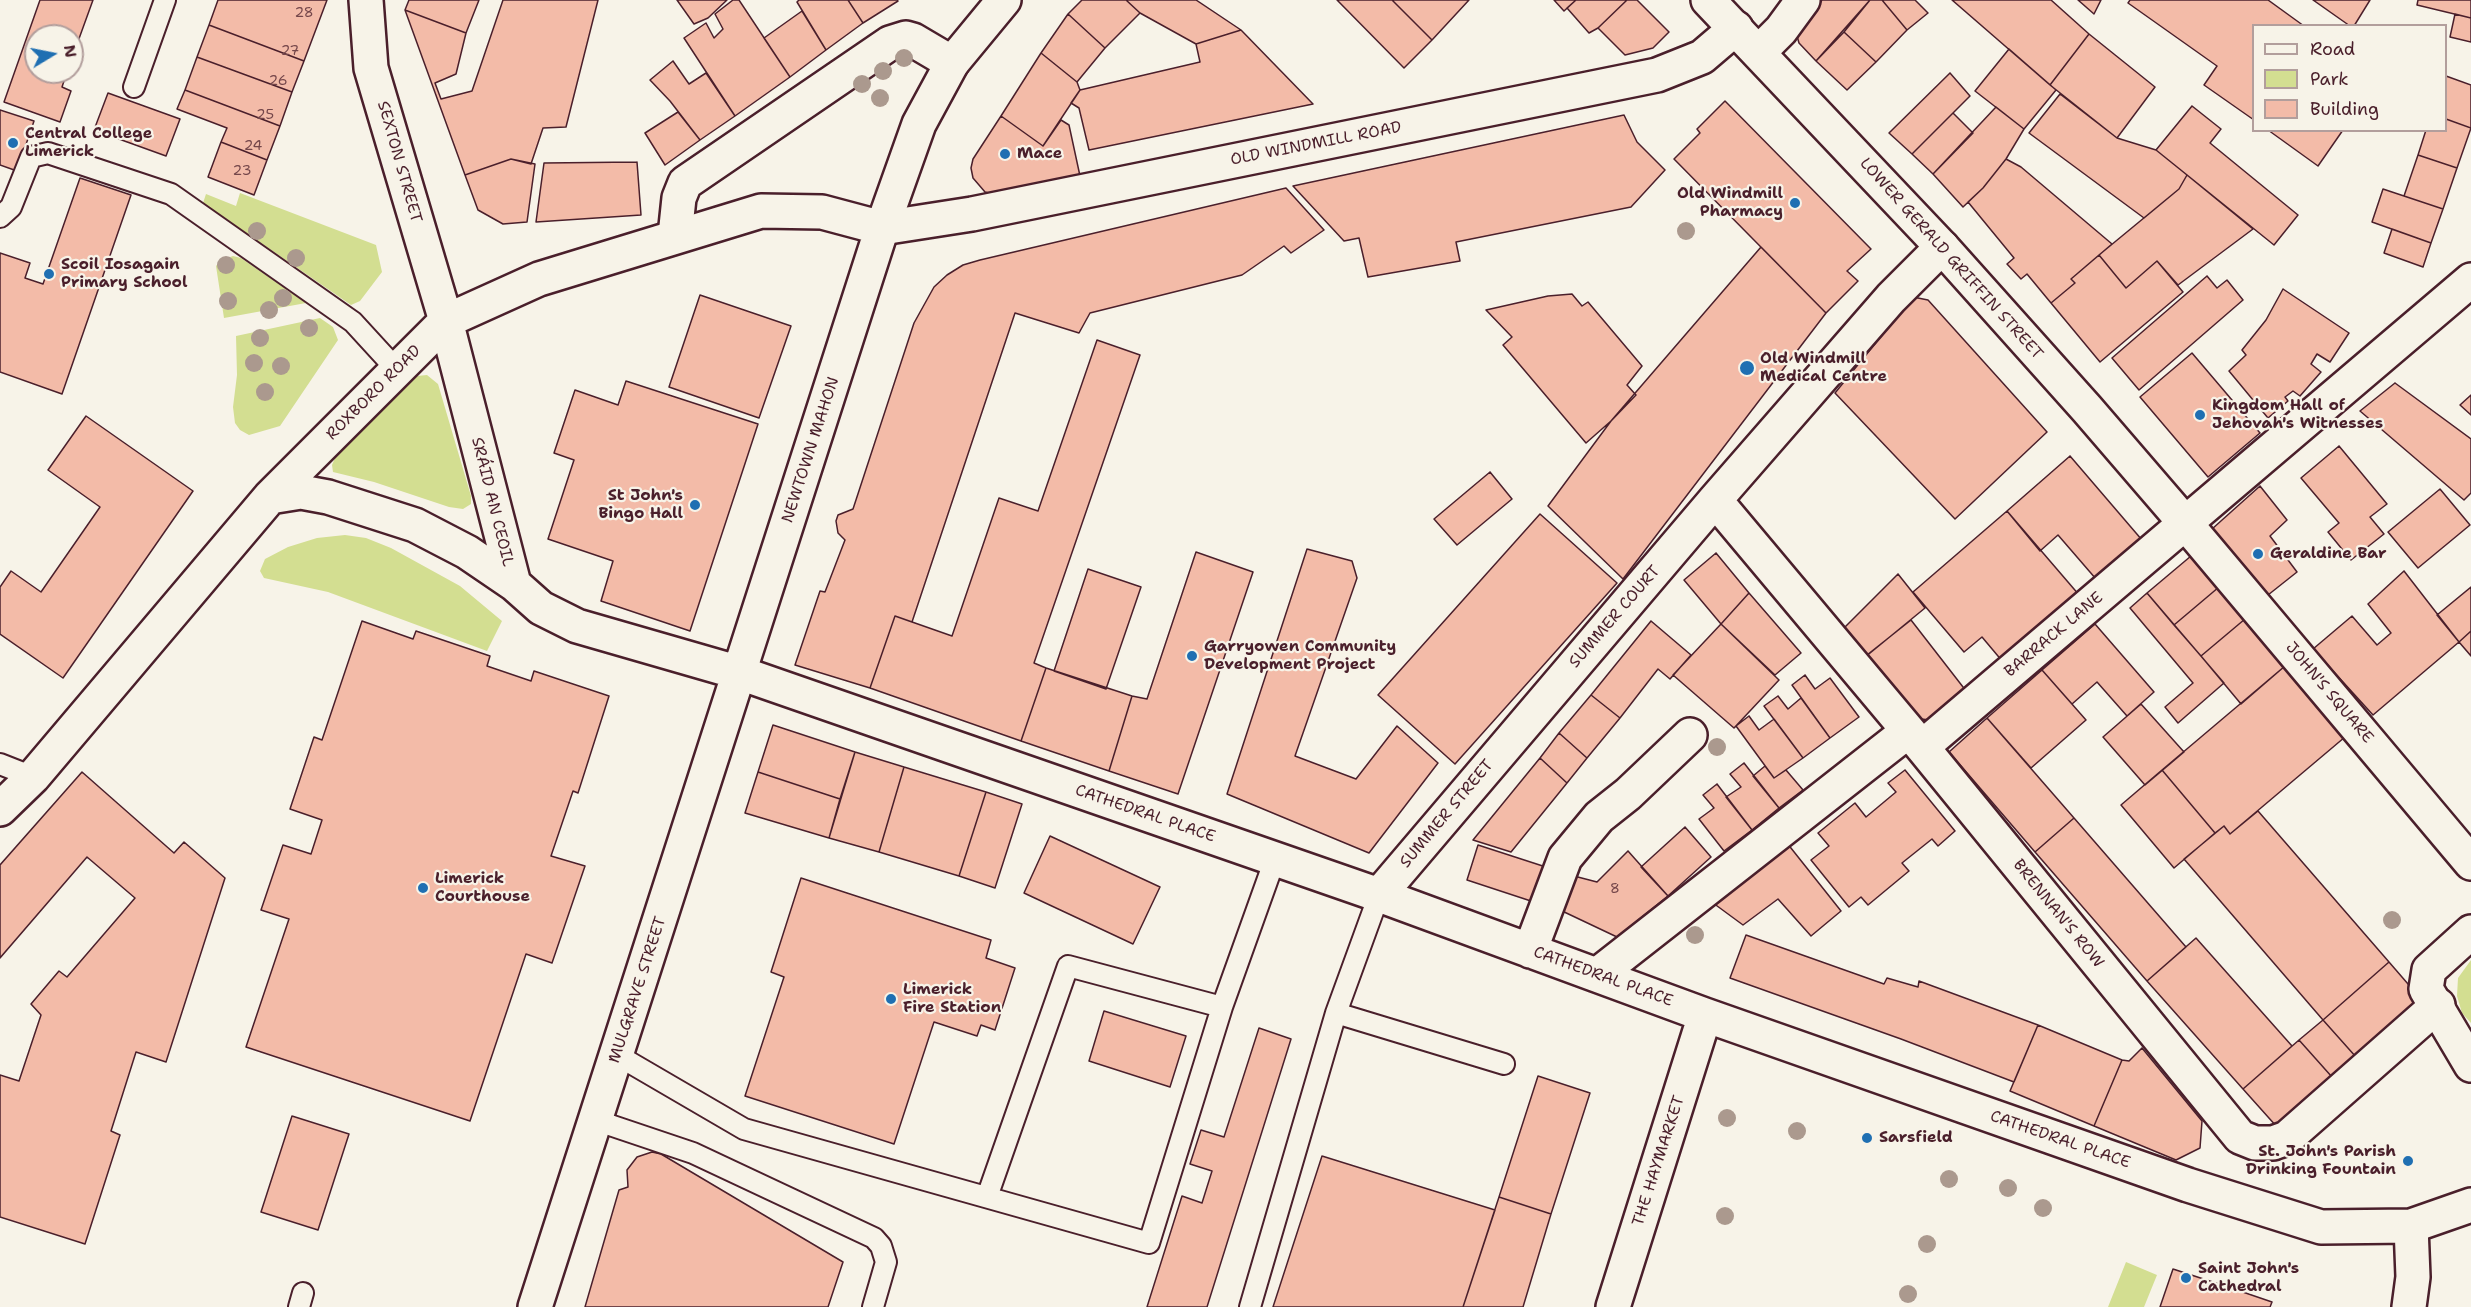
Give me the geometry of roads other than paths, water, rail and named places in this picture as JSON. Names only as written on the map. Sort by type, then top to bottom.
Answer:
[{"type":"street","name":"SEXTON STREET","points":[[366,0],[371,68],[446,321]]},
{"type":"street","name":"LOWER GERALD GRIFFIN STREET","points":[[1708,0],[1760,52],[1942,247],[2186,524]]},
{"type":"street","points":[[1760,52],[1781,30],[1803,0]]},
{"type":"street","name":"NEWTOWN MAHON","points":[[740,673],[882,228],[919,124],[952,63],[1000,4]]},
{"type":"street","name":"OLD WINDMILL ROAD","points":[[882,228],[972,214],[1657,75],[1702,57],[1736,28]]},
{"type":"street","points":[[675,236],[679,198],[685,183],[890,43],[906,38],[913,40],[952,63]]},
{"type":"street","name":"ROXBORO ROAD","points":[[0,809],[33,777],[270,497],[446,321],[539,279],[761,211],[822,212],[882,228]]},
{"type":"street","points":[[1715,500],[1891,298],[1942,247]]},
{"type":"street","name":"BARRACK LANE","points":[[1597,975],[1915,740],[2186,524],[2391,346],[2471,280]]},
{"type":"street","name":"SRÁID AN CEOIL","points":[[446,321],[513,584],[541,608],[577,626],[740,673]]},
{"type":"street","points":[[270,497],[301,492],[328,497],[415,525],[467,552],[513,584]]},
{"type":"street","name":"SUMMER COURT","points":[[1515,734],[1715,500]]},
{"type":"street","name":"BRENNAN'S ROW","points":[[1715,500],[2240,1137],[2255,1143],[2273,1143],[2287,1138],[2438,1005]]},
{"type":"street","name":"JOHN'S SQUARE","points":[[2186,524],[2471,863]]},
{"type":"street","name":"CATHEDRAL PLACE","points":[[740,673],[1379,895],[1705,1015],[2188,1185],[2321,1227],[2411,1226],[2471,1205]]},
{"type":"street","name":"MULGRAVE STREET","points":[[535,1307],[740,673]]},
{"type":"street","name":"SUMMER STREET","points":[[1379,895],[1515,734]]},
{"type":"street","points":[[1530,951],[1565,858],[1599,817],[1629,794],[1690,735]]},
{"type":"street","points":[[2471,932],[2429,970],[2426,989],[2438,1005],[2471,1065]]},
{"type":"street","name":"THE HAYMARKET","points":[[1613,1307],[1705,1015]]},
{"type":"street","points":[[2409,1307],[2413,1277],[2411,1226]]},
{"type":"lane","points":[[134,87],[165,0]]},
{"type":"lane","points":[[0,217],[11,207],[31,157],[48,153],[171,194],[353,322],[397,370]]},
{"type":"lane","points":[[0,764],[33,777]]},
{"type":"lane","points":[[616,1055],[744,1129],[1149,1243],[1222,1007],[1275,859]]},
{"type":"lane","points":[[1250,1307],[1336,1013],[1379,895]]},
{"type":"lane","points":[[987,1197],[1068,966],[1222,1007]]},
{"type":"lane","points":[[1336,1013],[1504,1064]]},
{"type":"lane","points":[[595,1120],[693,1154],[874,1238],[881,1246],[886,1262],[873,1307]]},
{"type":"place","name":"Central College Limerick","points":[[13,143]]},
{"type":"place","name":"Mace","points":[[1005,154]]},
{"type":"place","name":"Old Windmill Pharmacy","points":[[1795,203]]},
{"type":"place","name":"Scoil Iosagain Primary School","points":[[49,274]]},
{"type":"place","name":"Old Windmill Medical Centre","points":[[1747,368]]},
{"type":"place","name":"Kingdom Hall of Jehovah's Witnesses","points":[[2200,415]]},
{"type":"place","name":"St John's Bingo Hall","points":[[695,505]]},
{"type":"place","name":"Geraldine Bar","points":[[2258,554]]},
{"type":"place","name":"Garryowen Community Development Project","points":[[1192,656]]},
{"type":"place","name":"Limerick Courthouse","points":[[423,888]]},
{"type":"place","name":"Limerick Fire Station","points":[[891,999]]},
{"type":"place","name":"Sarsfield","points":[[1867,1138]]},
{"type":"place","name":"St. John's Parish Drinking Fountain","points":[[2408,1161]]},
{"type":"place","name":"Saint John's Cathedral","points":[[2186,1278]]}]
